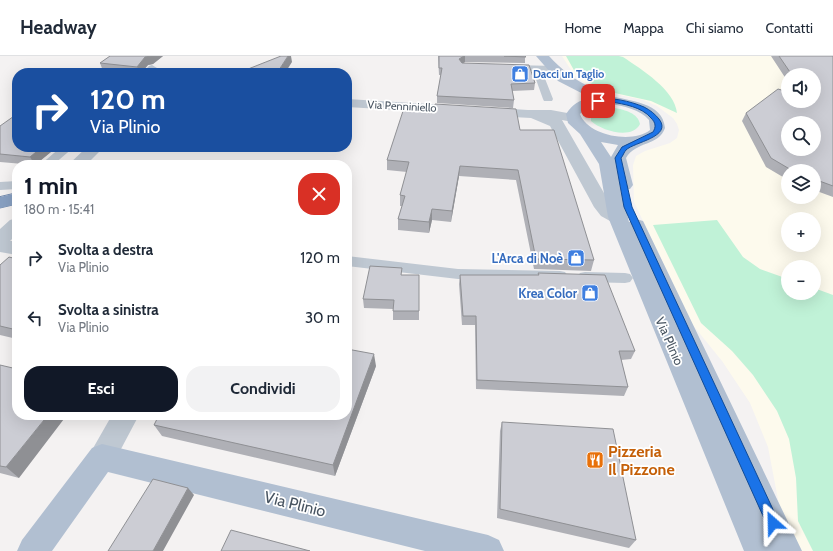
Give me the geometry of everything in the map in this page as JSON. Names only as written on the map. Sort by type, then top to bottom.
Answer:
[{"type":"highway","points":[[0,203],[12,199]]},
{"type":"main road","name":"Via Plinio","points":[[542,56],[558,73],[584,90],[610,100],[634,105],[645,110],[657,121],[658,128],[655,133],[648,138],[637,141],[624,148],[618,158],[628,207],[786,551]]},
{"type":"main road","name":"Via Plinio","points":[[558,73],[580,119],[607,164],[617,217],[760,551]]},
{"type":"main road","name":"Via Plinio","points":[[580,119],[588,102],[610,100]]},
{"type":"main road","name":"Via Plinio","points":[[580,119],[610,140],[637,141]]},
{"type":"main road","name":"Via Plinio","points":[[102,457],[488,551]]},
{"type":"main road","points":[[33,551],[102,457]]},
{"type":"street","name":"Via Penniniello","points":[[352,103],[528,114],[551,114],[580,119]]},
{"type":"street","name":"Via Penniniello","points":[[528,114],[549,118],[556,123],[600,203],[608,212],[617,217]]},
{"type":"street","points":[[82,160],[91,152]]},
{"type":"street","points":[[0,239],[12,228]]},
{"type":"street","points":[[0,246],[12,247]]},
{"type":"street","points":[[102,457],[123,420]]},
{"type":"lane","points":[[497,68],[537,69],[558,73]]},
{"type":"lane","points":[[537,69],[548,98]]},
{"type":"lane","points":[[52,160],[62,152]]},
{"type":"lane","points":[[0,186],[12,185]]},
{"type":"lane","points":[[352,262],[458,274],[625,278]]},
{"type":"shaded area","points":[[562,56],[833,56],[833,551],[798,551],[781,515],[768,447],[750,403],[722,361],[692,324],[634,202],[633,165],[636,156],[645,151],[670,143],[677,138],[679,130],[677,124],[673,118],[657,106],[643,100],[601,91],[589,86],[575,76]]},
{"type":"green space","points":[[566,56],[623,57],[664,88],[675,104],[677,113],[651,101],[610,92],[590,83],[575,72]]},
{"type":"green space","points":[[615,108],[627,111],[637,117],[640,124],[636,129],[631,132],[624,133],[609,131],[591,121],[591,114],[594,112],[602,109]]},
{"type":"green space","points":[[717,220],[743,257],[760,269],[781,276],[781,300],[821,300],[821,291],[833,295],[833,551],[813,551],[798,521],[796,478],[789,439],[777,411],[753,375],[732,351],[701,323],[653,225]]},
{"type":"building","points":[[110,56],[151,56],[145,57],[137,67],[100,63]]},
{"type":"building","points":[[281,56],[288,56],[280,68],[251,68]]},
{"type":"building","points":[[439,56],[464,56],[459,59],[462,63],[529,65],[535,83],[511,84],[514,100],[437,96],[442,68],[439,68]]},
{"type":"building","points":[[504,56],[525,56],[526,57]]},
{"type":"building","points":[[779,56],[833,56],[833,186],[821,182],[821,164],[781,164],[771,158],[746,113],[778,89],[781,90],[781,108],[821,108],[821,68],[787,68]]},
{"type":"building","points":[[435,104],[516,109],[520,130],[554,130],[594,260],[536,259],[518,170],[460,166],[452,211],[432,209],[429,222],[398,219],[405,196],[400,195],[409,162],[387,160],[404,108],[434,110]]},
{"type":"building","points":[[12,118],[12,152],[36,152],[30,157],[0,154],[0,126]]},
{"type":"building","points":[[9,257],[12,258],[12,329],[0,326],[0,265]]},
{"type":"building","points":[[370,266],[402,268],[401,275],[419,275],[419,311],[393,311],[394,300],[363,299]]},
{"type":"building","points":[[538,273],[605,275],[635,351],[619,351],[628,387],[477,380],[476,316],[463,316],[460,275],[539,275]]},
{"type":"building","points":[[352,350],[374,354],[352,414]]},
{"type":"building","points":[[0,365],[12,368],[12,420],[44,420],[6,467],[0,466]]},
{"type":"building","points":[[156,420],[350,420],[333,465],[154,425]]},
{"type":"building","points":[[502,422],[613,429],[636,540],[500,509]]},
{"type":"building","points":[[153,479],[188,488],[153,551],[108,551]]},
{"type":"building","points":[[231,530],[310,551],[221,551]]},
{"type":"place","name":"Dacci un Taglio","points":[[520,74]]},
{"type":"place","name":"L'Arca di Noè","points":[[576,258]]},
{"type":"place","name":"Krea Color","points":[[590,293]]},
{"type":"place","name":"Pizzeria Il Pizzone","points":[[595,460]]},
{"type":"route","points":[[598,101],[610,100],[634,105],[645,110],[657,121],[658,128],[655,133],[648,138],[637,141],[624,148],[618,158],[628,207],[773,523]]}]
